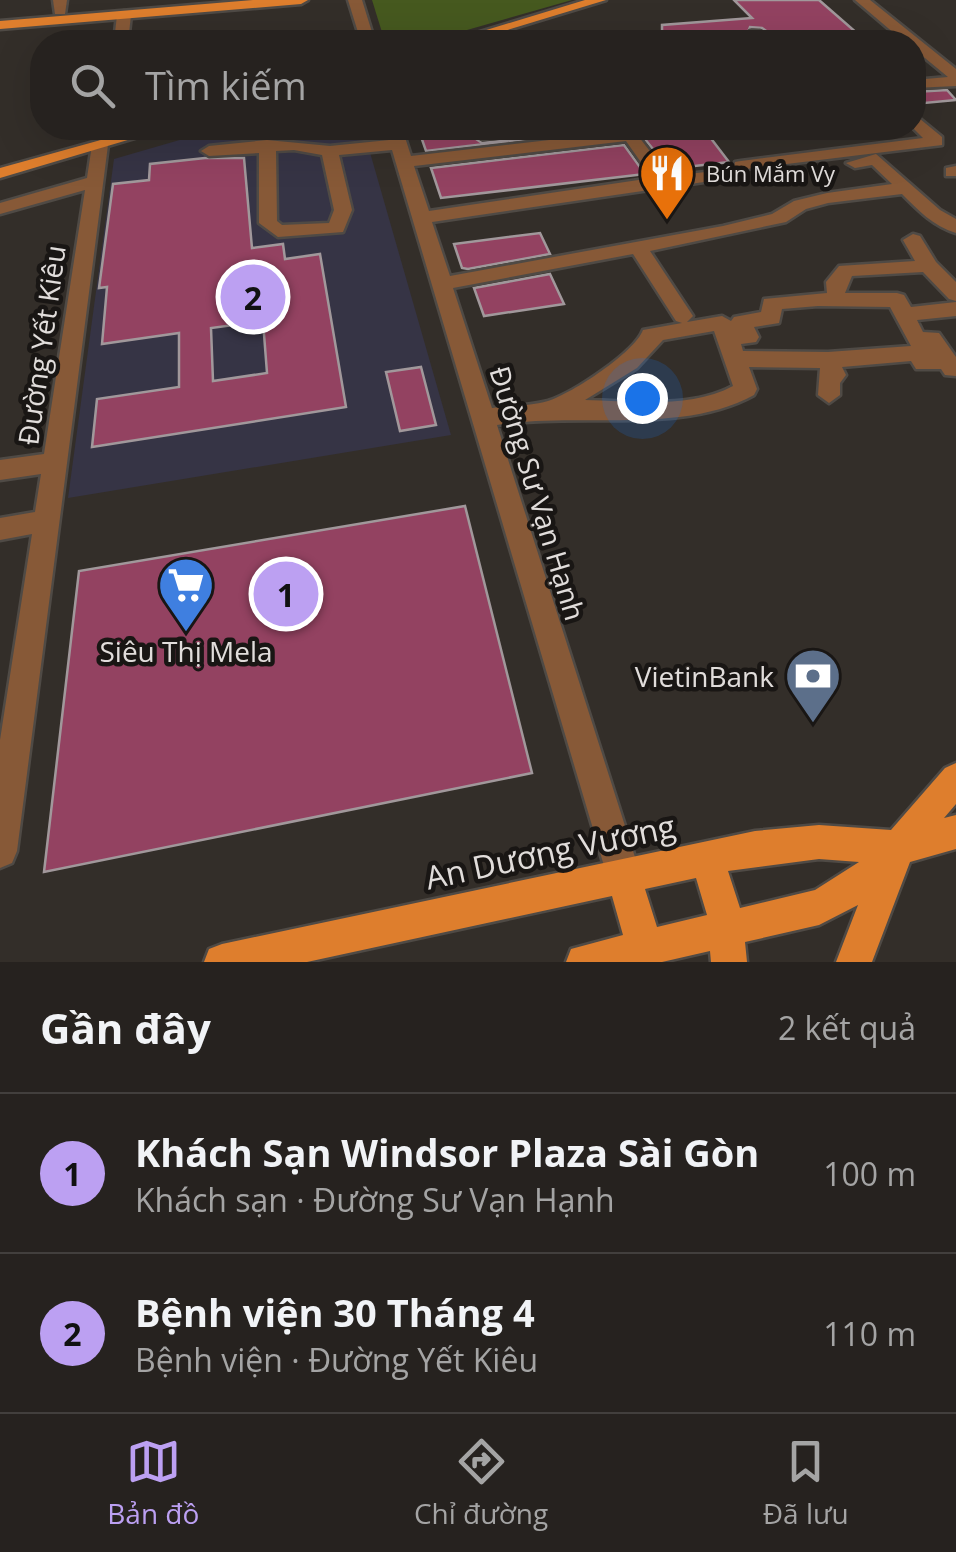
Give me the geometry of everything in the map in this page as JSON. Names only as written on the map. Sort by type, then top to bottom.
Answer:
[{"type":"main road","points":[[0,25],[188,0]]},
{"type":"main road","points":[[0,16],[60,3],[124,7],[301,0]]},
{"type":"main road","points":[[495,30],[593,1]]},
{"type":"main road","points":[[0,174],[118,140]]},
{"type":"main road","points":[[854,962],[898,848],[956,779]]},
{"type":"main road","name":"An Dương Vương","points":[[222,962],[297,954],[707,858],[819,842],[898,848],[956,832]]},
{"type":"main road","name":"An Dương Vương","points":[[584,962],[645,948],[728,946],[849,892],[876,872],[898,848]]},
{"type":"main road","points":[[707,858],[728,946]]},
{"type":"main road","points":[[624,876],[645,948]]},
{"type":"street","points":[[355,0],[364,30]]},
{"type":"street","points":[[862,0],[900,30]]},
{"type":"street","points":[[926,53],[956,79]]},
{"type":"street","points":[[926,83],[956,79]]},
{"type":"street","points":[[422,218],[936,141],[926,131]]},
{"type":"street","points":[[484,140],[489,153]]},
{"type":"street","points":[[209,151],[294,145],[330,151],[399,144],[489,153],[544,140]]},
{"type":"street","points":[[633,140],[664,182]]},
{"type":"street","name":"Đường Sư Vạn Hạnh","points":[[399,144],[624,876]]},
{"type":"street","name":"Đường Yết Kiêu","points":[[0,850],[100,145]]},
{"type":"street","points":[[267,145],[268,223],[278,231],[336,228],[343,210],[330,151]]},
{"type":"street","points":[[836,166],[876,159],[933,214],[956,228]]},
{"type":"street","points":[[0,209],[94,181]]},
{"type":"street","points":[[442,284],[640,250],[779,218],[827,198],[906,188]]},
{"type":"street","points":[[913,240],[928,266],[956,294]]},
{"type":"street","points":[[640,250],[683,316]]},
{"type":"street","points":[[836,291],[836,282],[846,270],[928,266]]},
{"type":"street","points":[[731,348],[748,337],[741,322],[772,318],[770,304],[797,299],[897,300],[916,340],[931,338],[951,367]]},
{"type":"street","points":[[902,315],[956,309]]},
{"type":"street","points":[[483,418],[554,409],[610,411],[734,399],[746,389],[722,324],[651,335],[652,340],[629,363],[554,409]]},
{"type":"street","points":[[731,348],[828,360],[917,353],[924,364],[951,367]]},
{"type":"street","points":[[828,360],[834,375],[828,379],[829,395]]},
{"type":"street","points":[[0,470],[55,462]]},
{"type":"street","points":[[0,529],[47,521]]},
{"type":"shaded area","points":[[180,140],[366,140],[451,435],[68,498],[114,159]]},
{"type":"green space","points":[[372,0],[572,0],[467,30],[381,30]]},
{"type":"building","points":[[734,0],[819,0],[853,30],[662,30],[662,25],[752,18]]},
{"type":"building","points":[[947,90],[956,100],[926,103],[926,91]]},
{"type":"building","points":[[422,140],[520,140],[426,151]]},
{"type":"building","points":[[646,140],[712,140],[729,162],[669,169]]},
{"type":"building","points":[[624,145],[645,174],[441,198],[431,168]]},
{"type":"building","points":[[244,158],[252,248],[283,244],[285,259],[320,254],[346,407],[92,447],[97,399],[179,387],[179,333],[102,344],[107,287],[99,288],[113,184],[149,180],[150,164]],"holes":[[[263,321],[267,373],[213,381],[211,328]]]},
{"type":"building","points":[[540,233],[550,254],[468,269],[462,268],[454,244]]},
{"type":"building","points":[[550,274],[564,304],[484,316],[474,288]]},
{"type":"building","points":[[421,367],[436,425],[400,431],[386,372]]},
{"type":"building","points":[[465,506],[532,773],[44,872],[79,571]]},
{"type":"place","name":"Bún Mắm Vy","points":[[667,222]]},
{"type":"place","name":"Bệnh viện 30 Tháng 4","points":[[253,297]]},
{"type":"place","name":"Khách Sạn Windsor Plaza Sài Gòn","points":[[286,594]]},
{"type":"place","name":"Siêu Thị Mela","points":[[186,634]]},
{"type":"place","name":"VietinBank","points":[[813,725]]}]
